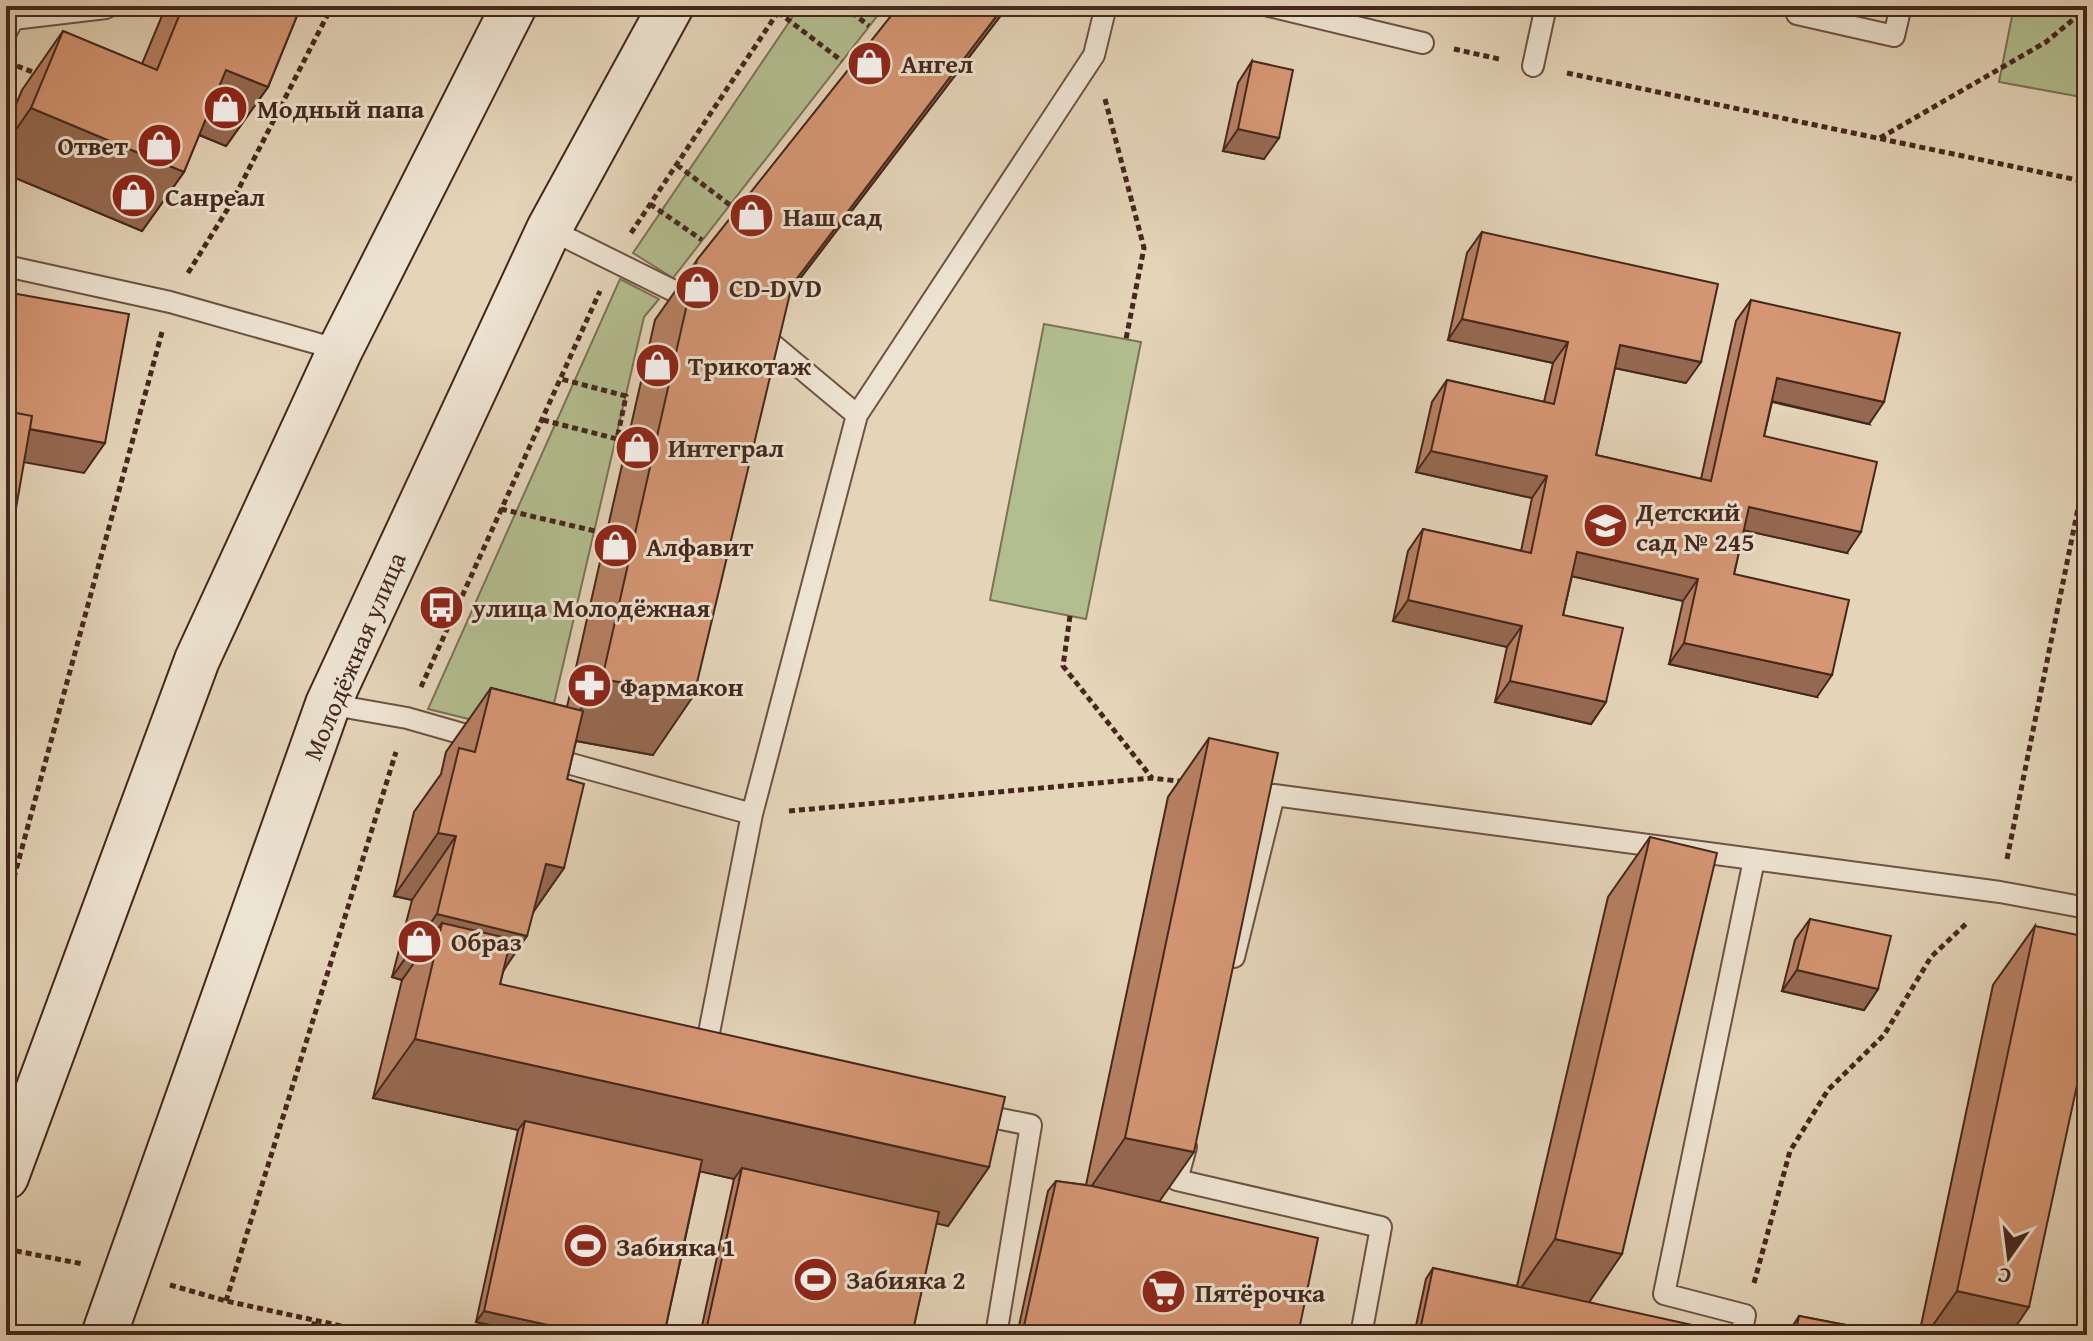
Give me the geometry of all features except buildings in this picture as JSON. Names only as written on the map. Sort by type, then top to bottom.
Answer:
[{"type":"main road","points":[[6,1177],[197,660],[340,350],[514,6]]},
{"type":"main road","name":"Молодёжная улица","points":[[104,1335],[328,704],[549,229],[671,6]]},
{"type":"lane","points":[[6,33],[13,19],[107,6]]},
{"type":"lane","points":[[719,1063],[703,1060],[752,814],[857,415],[1094,55],[1106,6]]},
{"type":"lane","points":[[1269,6],[1423,43]]},
{"type":"lane","points":[[1533,66],[1546,6]]},
{"type":"lane","points":[[1799,6],[1797,14],[1894,36],[1901,6]]},
{"type":"lane","points":[[549,229],[674,291]]},
{"type":"lane","points":[[6,266],[170,302],[340,350]]},
{"type":"lane","points":[[760,334],[857,415]]},
{"type":"lane","points":[[328,704],[407,718],[497,743]]},
{"type":"lane","points":[[527,752],[752,814]]},
{"type":"lane","points":[[1228,980],[1274,795],[2000,892],[2087,908]]},
{"type":"lane","points":[[1743,1325],[1664,1294],[1754,860]]},
{"type":"lane","points":[[953,1110],[1031,1125],[996,1335]]},
{"type":"lane","points":[[1189,1134],[1177,1180],[1381,1227],[1361,1335]]},
{"type":"path","points":[[6,907],[170,302],[232,202],[332,6]]},
{"type":"path","points":[[844,6],[869,26]]},
{"type":"path","points":[[1879,138],[2046,42],[2087,8]]},
{"type":"path","points":[[383,1335],[226,1301],[407,718],[614,260],[650,204],[780,9],[842,61]]},
{"type":"path","points":[[1423,43],[2087,182]]},
{"type":"path","points":[[1094,55],[1144,248],[1126,339]]},
{"type":"path","points":[[6,62],[50,78]]},
{"type":"path","points":[[677,165],[730,205]]},
{"type":"path","points":[[650,204],[702,240]]},
{"type":"path","points":[[543,420],[617,439],[626,396],[560,379]]},
{"type":"path","points":[[1743,1325],[1790,1151],[1828,1090],[1884,1035],[1931,957],[2000,892],[2087,464]]},
{"type":"path","points":[[501,509],[595,531]]},
{"type":"path","points":[[1070,616],[1063,666],[1152,778]]},
{"type":"path","points":[[752,814],[1152,778],[1198,784]]},
{"type":"path","points":[[308,1335],[315,1322]]},
{"type":"green space","points":[[800,6],[885,6],[673,278],[633,253]]},
{"type":"green space","points":[[2014,6],[2087,6],[2087,98],[1999,82]]},
{"type":"green space","points":[[620,279],[659,299],[644,317],[546,738],[428,709]]},
{"type":"green space","points":[[1044,324],[1141,342],[1086,619],[990,600]]},
{"type":"place","name":"Ангел","points":[[870,63]]},
{"type":"place","name":"Модный папа","points":[[226,108]]},
{"type":"place","name":"Ответ","points":[[159,145]]},
{"type":"place","name":"Санреал","points":[[134,196]]},
{"type":"place","name":"Наш сад","points":[[752,216]]},
{"type":"place","name":"CD-DVD","points":[[698,287]]},
{"type":"place","name":"Трикотаж","points":[[657,365]]},
{"type":"place","name":"Интеграл","points":[[637,447]]},
{"type":"place","name":"Детский сад № 245","points":[[1605,526]]},
{"type":"place","name":"Алфавит","points":[[615,546]]},
{"type":"place","name":"улица Молодёжная","points":[[441,607]]},
{"type":"place","name":"Фармакон","points":[[589,686]]},
{"type":"place","name":"Образ","points":[[420,941]]},
{"type":"place","name":"Забияка 1","points":[[585,1246]]},
{"type":"place","name":"Забияка 2","points":[[815,1279]]},
{"type":"place","name":"Пятёрочка","points":[[1164,1292]]}]
